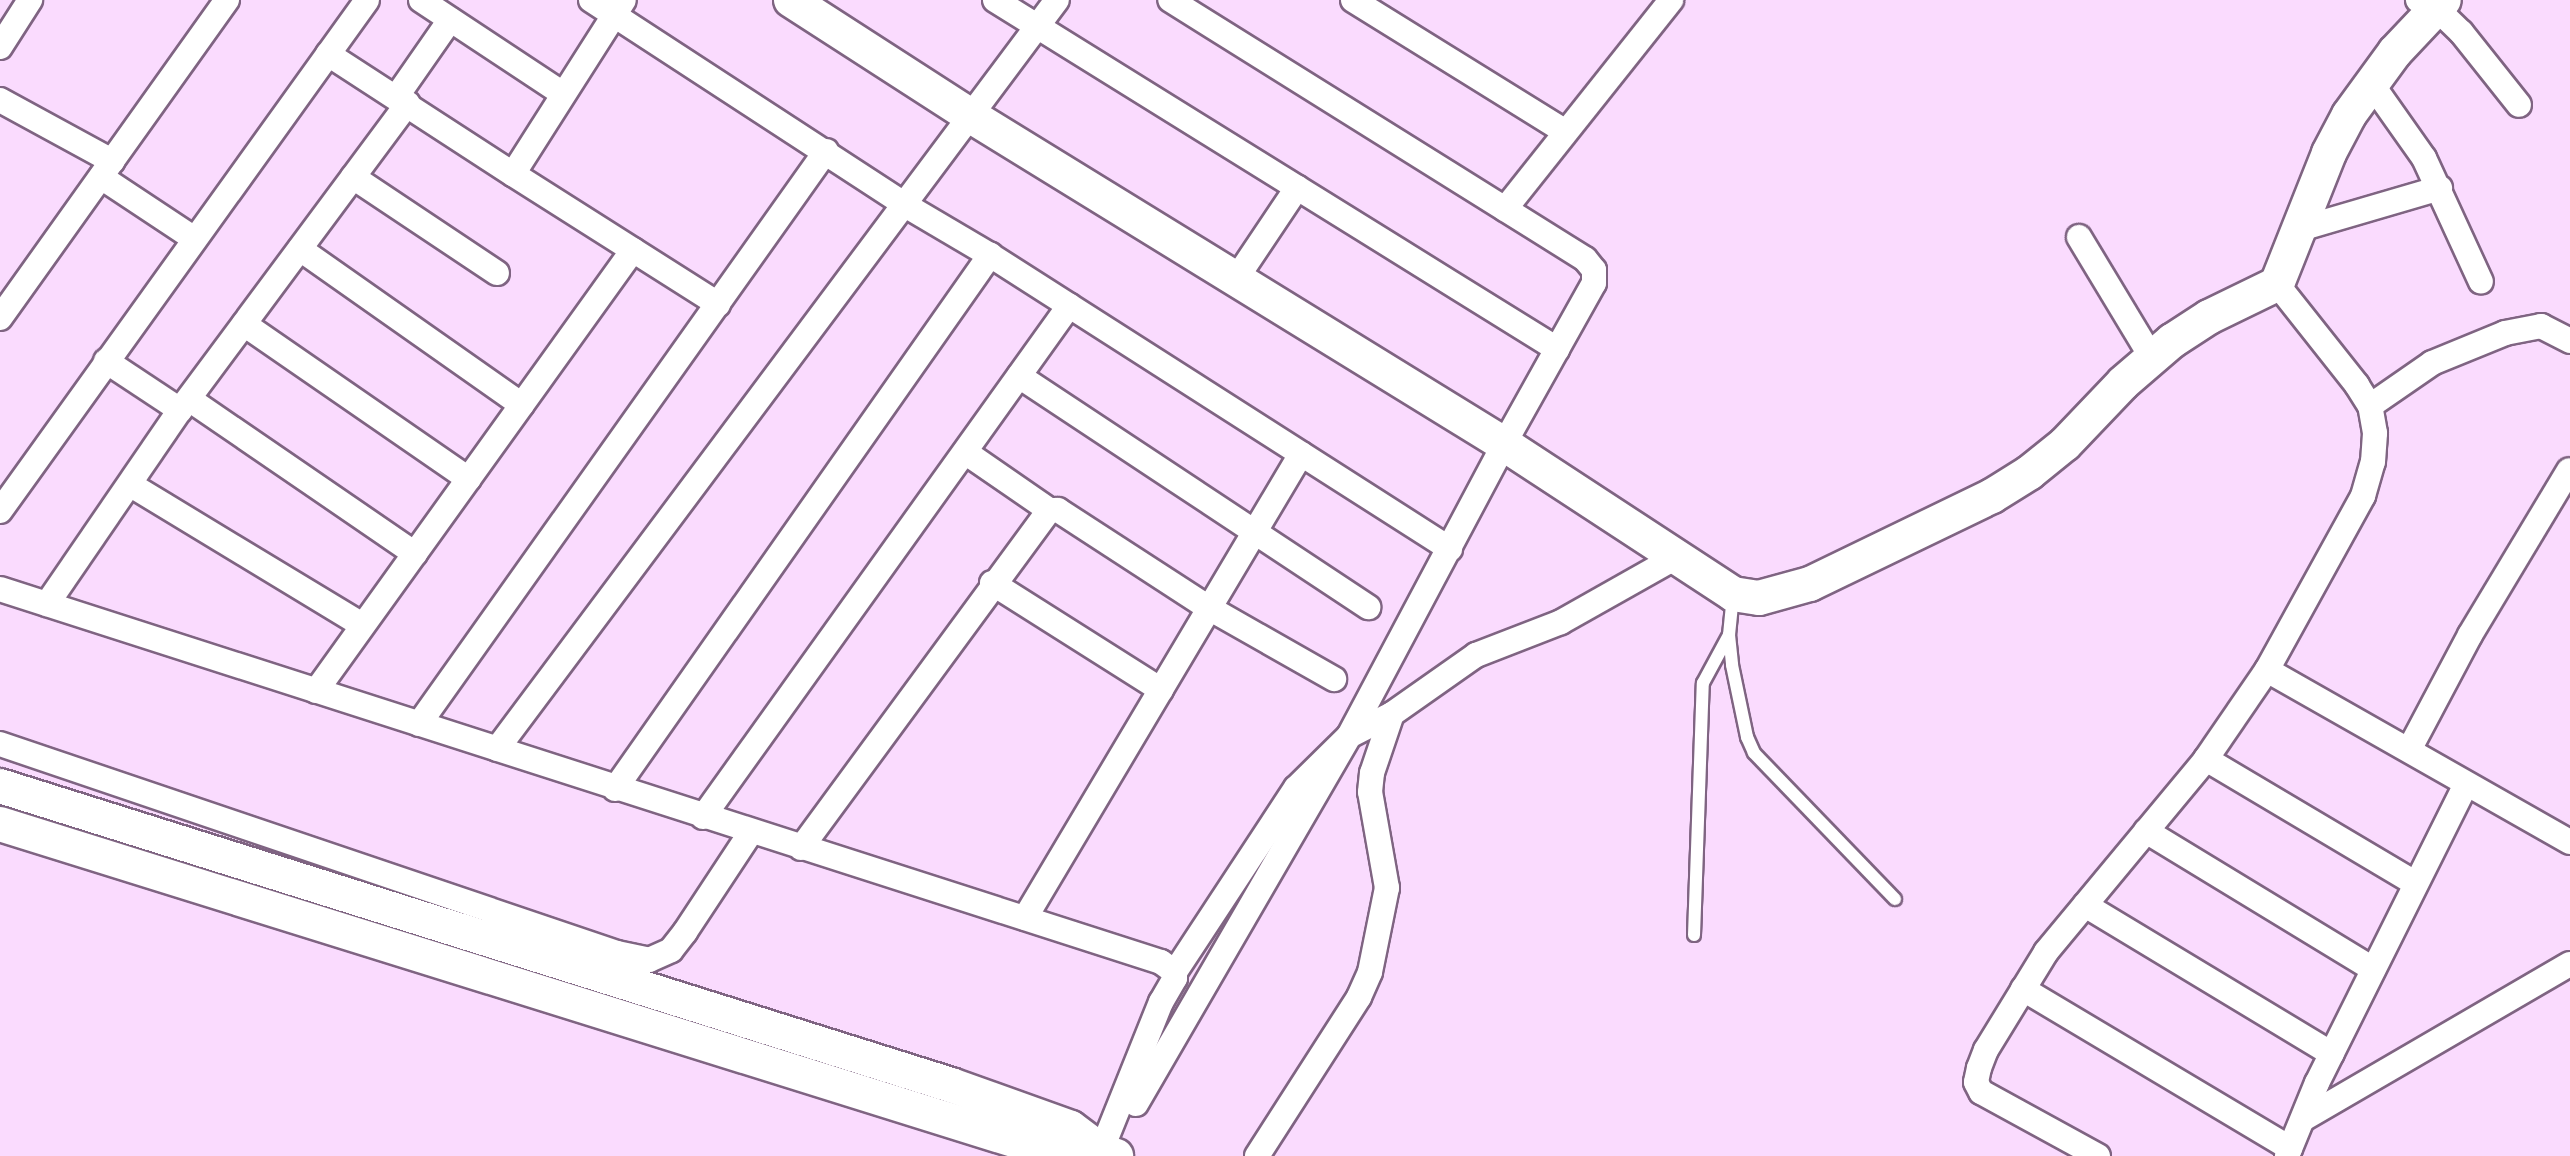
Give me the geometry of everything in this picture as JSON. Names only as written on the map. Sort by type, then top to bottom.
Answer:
[{"type":"street","points":[[0,47],[29,0]]},
{"type":"street","points":[[0,318],[227,0]]},
{"type":"street","points":[[0,511],[193,238],[367,0]]},
{"type":"street","points":[[421,0],[563,94]]},
{"type":"street","points":[[591,0],[619,8],[905,205],[990,255],[1450,549]]},
{"type":"street","points":[[791,0],[971,116],[1504,444],[1733,594],[1759,598],[1784,594],[1992,496],[2029,473],[2065,444],[2152,358],[2209,317],[2277,284],[2329,153],[2371,83],[2433,3],[2461,32],[2519,105]]},
{"type":"street","points":[[995,0],[1557,349]]},
{"type":"street","points":[[497,749],[1057,0]]},
{"type":"street","points":[[1353,0],[1564,131]]},
{"type":"street","points":[[1505,209],[1671,0]]},
{"type":"street","points":[[1136,1104],[1349,736],[1504,444],[1594,283],[1594,270],[1585,259],[1179,2]]},
{"type":"street","points":[[513,174],[619,8]]},
{"type":"street","points":[[47,604],[185,405],[353,177],[450,20]]},
{"type":"street","points":[[328,54],[718,304]]},
{"type":"street","points":[[2371,83],[2404,128],[2440,188],[2481,282]]},
{"type":"street","points":[[0,100],[106,169],[193,238]]},
{"type":"street","points":[[419,724],[826,151]]},
{"type":"street","points":[[353,177],[497,273]]},
{"type":"street","points":[[1236,279],[1297,188]]},
{"type":"street","points":[[2300,229],[2440,188]]},
{"type":"street","points":[[2079,237],[2152,358]]},
{"type":"street","points":[[300,249],[522,405]]},
{"type":"street","points":[[316,691],[633,250]]},
{"type":"street","points":[[615,789],[990,255]]},
{"type":"street","points":[[2098,1156],[1996,1103],[1981,1092],[1976,1082],[1986,1050],[2046,952],[2206,759],[2267,670],[2363,496],[2373,462],[2375,433],[2370,406],[2277,284]]},
{"type":"street","points":[[703,817],[1069,306]]},
{"type":"street","points":[[244,324],[469,479]]},
{"type":"street","points":[[2370,406],[2432,363],[2505,333],[2541,326],[2570,341]]},
{"type":"street","points":[[106,361],[185,405],[415,554]]},
{"type":"street","points":[[1019,376],[1368,607]]},
{"type":"street","points":[[965,452],[1049,510],[1058,510],[1209,608],[1334,679]]},
{"type":"street","points":[[1025,918],[1301,454]]},
{"type":"street","points":[[2410,748],[2470,635],[2569,470]]},
{"type":"street","points":[[131,485],[362,625]]},
{"type":"street","points":[[801,848],[992,583],[1049,510]]},
{"type":"street","points":[[0,824],[1061,1146],[1108,1153],[1161,1002],[1172,986],[1175,972],[1296,788],[1349,736],[1392,714],[1476,655],[1561,622],[1678,556]]},
{"type":"street","points":[[992,583],[1161,690]]},
{"type":"street","points":[[0,589],[1161,962],[1175,972]]},
{"type":"street","points":[[2267,670],[2410,748],[2466,784],[2570,842]]},
{"type":"street","points":[[1257,1156],[1359,997],[1370,972],[1387,888],[1370,792],[1372,773],[1392,714]]},
{"type":"street","points":[[0,744],[617,953],[649,960],[661,957]]},
{"type":"street","points":[[2206,759],[2415,883]]},
{"type":"street","points":[[2023,989],[2288,1152],[2373,969],[2466,784]]},
{"type":"street","points":[[0,786],[951,1085],[1061,1146]]},
{"type":"street","points":[[2146,831],[2373,969]]},
{"type":"street","points":[[653,992],[661,957],[685,932],[751,832]]},
{"type":"street","points":[[2085,905],[2332,1054]]},
{"type":"street","points":[[2305,1118],[2567,973]]},
{"type":"lane","points":[[1733,594],[1729,635],[1732,665],[1747,737],[1754,753],[1895,899]]},
{"type":"lane","points":[[1694,935],[1702,693],[1708,671],[1729,635]]}]
